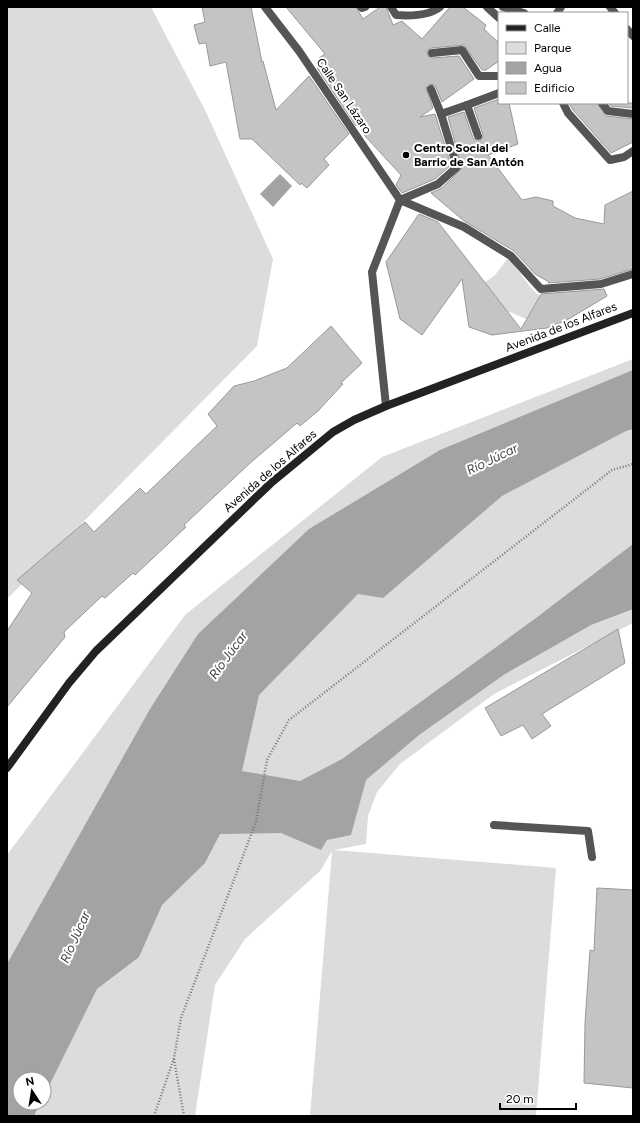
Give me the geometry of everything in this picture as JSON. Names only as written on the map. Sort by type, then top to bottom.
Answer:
[{"type":"street","name":"Calle San Lázaro","points":[[265,7],[299,51],[400,200]]},
{"type":"street","points":[[361,7],[365,7]]},
{"type":"street","points":[[391,7],[396,16],[409,16],[435,12],[440,7]]},
{"type":"street","points":[[487,7],[498,17]]},
{"type":"street","points":[[503,7],[520,12]]},
{"type":"street","points":[[432,54],[462,50],[479,76],[498,76]]},
{"type":"street","points":[[386,406],[372,272],[400,200],[438,184],[457,167],[441,114],[431,89]]},
{"type":"street","points":[[441,114],[498,93]]},
{"type":"street","points":[[564,104],[568,113],[610,160],[624,157],[633,151]]},
{"type":"street","points":[[603,104],[608,111],[633,114]]},
{"type":"street","points":[[467,105],[478,136]]},
{"type":"street","points":[[400,200],[464,227],[511,256],[541,290],[601,284],[633,274]]},
{"type":"street","name":"Avenida de los Alfares","points":[[7,768],[69,683],[96,651],[271,483],[333,432],[354,420],[386,406],[633,313]]},
{"type":"street","points":[[494,825],[588,831],[592,857]]},
{"type":"path","points":[[154,1116],[174,1058],[181,1018],[256,822],[267,760],[289,720],[612,470],[633,464]]},
{"type":"path","points":[[174,1058],[184,1116]]},
{"type":"green space","points":[[7,7],[151,7],[205,110],[273,259],[257,346],[7,599]]},
{"type":"green space","points":[[508,258],[531,288],[540,296],[526,319],[505,310],[484,283],[495,275]]},
{"type":"green space","points":[[633,359],[633,623],[494,694],[400,764],[377,792],[368,816],[366,844],[334,850],[556,868],[536,1116],[310,1116],[332,851],[320,871],[245,939],[215,985],[195,1116],[7,1116],[7,855],[185,615],[382,457]]},
{"type":"water","points":[[280,174],[292,186],[273,207],[260,194]]},
{"type":"water","name":"Río Júcar","points":[[633,370],[633,429],[626,431],[502,496],[383,598],[358,594],[259,695],[242,771],[300,781],[342,759],[536,618],[633,544],[633,609],[591,625],[505,674],[419,735],[366,780],[351,835],[327,840],[321,850],[281,833],[220,834],[205,863],[162,905],[139,957],[97,989],[52,1080],[52,1071],[12,1071],[12,1111],[36,1111],[34,1116],[7,1116],[7,964],[150,709],[198,634],[309,529],[440,450]]},
{"type":"building","points":[[202,7],[251,7],[262,62],[263,61],[276,110],[309,76],[349,134],[324,159],[329,165],[307,188],[301,183],[300,185],[252,139],[240,139],[226,62],[210,66],[206,43],[199,44],[194,25],[205,22]]},
{"type":"building","points":[[286,7],[356,7],[363,19],[380,7],[386,7],[393,25],[402,21],[422,39],[450,7],[463,7],[486,25],[484,29],[498,42],[498,62],[486,70],[482,70],[464,45],[431,48],[427,51],[428,56],[432,58],[459,56],[474,79],[442,102],[435,85],[429,84],[426,88],[433,108],[420,117],[435,114],[451,165],[435,179],[402,193],[396,185],[401,175],[365,136],[358,124],[356,126],[317,68],[322,63],[319,58],[325,54]]},
{"type":"building","points":[[498,99],[498,104],[509,104],[518,144],[488,155],[522,200],[536,197],[553,201],[553,206],[575,218],[604,224],[605,205],[633,191],[633,269],[600,279],[548,283],[549,282],[535,274],[514,251],[464,221],[431,193],[442,188],[462,168],[448,117],[464,112],[473,138],[480,141],[483,135],[474,108]]},
{"type":"building","points":[[633,103],[633,108],[611,106],[610,104]]},
{"type":"building","points":[[570,104],[598,104],[606,116],[633,119],[633,142],[611,153],[573,110]]},
{"type":"building","points":[[419,214],[438,222],[521,329],[541,294],[604,289],[607,296],[567,320],[547,328],[492,335],[469,327],[462,279],[422,335],[400,319],[386,262]]},
{"type":"building","points":[[331,326],[362,363],[341,383],[343,384],[318,411],[300,426],[297,423],[249,464],[184,525],[186,527],[135,575],[133,573],[105,598],[102,596],[64,632],[65,637],[7,707],[7,631],[32,593],[17,580],[85,522],[94,532],[140,488],[146,494],[217,426],[208,414],[234,386],[254,381],[287,368]]},
{"type":"building","points":[[618,629],[625,663],[542,714],[551,726],[532,739],[523,725],[501,736],[485,708]]},
{"type":"building","points":[[597,888],[633,890],[633,1088],[584,1083],[585,1023],[590,950],[594,951]]},
{"type":"place","name":"Centro Social del Barrio de San Antón","points":[[406,155]]}]
